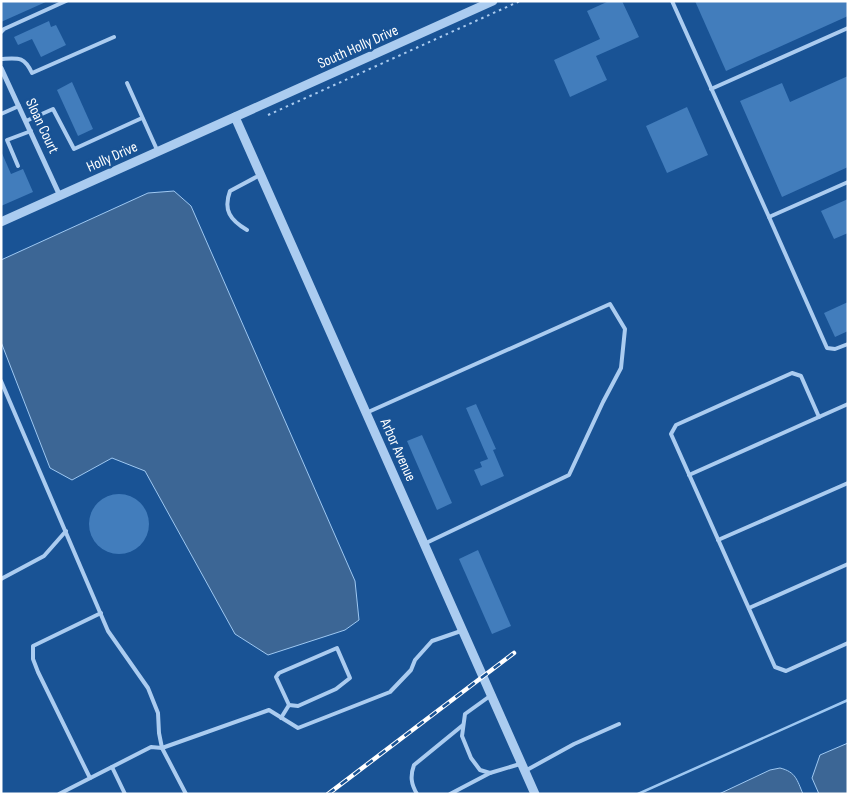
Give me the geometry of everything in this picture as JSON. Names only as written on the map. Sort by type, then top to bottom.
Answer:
[{"type":"street","name":"South Holly Drive","points":[[235,118],[493,1]]},
{"type":"street","name":"Sloan Court","points":[[1,68],[60,196]]},
{"type":"street","name":"Holly Drive","points":[[1,222],[235,118]]},
{"type":"street","name":"Arbor Avenue","points":[[235,118],[535,794]]},
{"type":"lane","points":[[1,32],[66,1]]},
{"type":"lane","points":[[672,1],[827,348],[835,349],[848,344]]},
{"type":"lane","points":[[711,89],[848,28]]},
{"type":"lane","points":[[1,60],[20,58],[27,63],[32,73],[114,37]]},
{"type":"lane","points":[[127,83],[158,152]]},
{"type":"lane","points":[[1,114],[19,106]]},
{"type":"lane","points":[[26,121],[53,109],[74,149],[142,118]]},
{"type":"lane","points":[[1,142],[31,131]]},
{"type":"lane","points":[[7,140],[18,166]]},
{"type":"lane","points":[[247,230],[236,223],[228,212],[226,202],[230,191],[260,175]]},
{"type":"lane","points":[[768,217],[848,182]]},
{"type":"lane","points":[[366,413],[610,304],[626,329],[621,368],[569,476],[424,544]]},
{"type":"lane","points":[[819,417],[801,376],[792,373],[676,425],[671,434],[776,667],[786,671],[848,644]]},
{"type":"lane","points":[[1,381],[108,631],[148,688],[158,714],[162,748],[186,794]]},
{"type":"lane","points":[[689,475],[848,404]]},
{"type":"lane","points":[[718,540],[848,483]]},
{"type":"lane","points":[[1,579],[44,556],[66,531]]},
{"type":"lane","points":[[749,608],[848,564]]},
{"type":"lane","points":[[90,778],[38,672],[33,659],[33,646],[101,613]]},
{"type":"lane","points":[[59,794],[151,747],[162,748],[269,710],[298,728],[390,692],[411,670],[415,660],[432,641],[464,631]]},
{"type":"lane","points":[[337,648],[350,678],[336,689],[298,706],[289,705],[276,677],[279,672],[337,648]]},
{"type":"lane","points":[[490,773],[480,770],[471,758],[462,736],[465,714],[492,694]]},
{"type":"lane","points":[[281,718],[289,705]]},
{"type":"lane","points":[[450,794],[490,773],[523,767],[619,724]]},
{"type":"lane","points":[[417,794],[412,786],[411,774],[414,765],[463,725]]},
{"type":"lane","points":[[112,767],[125,794]]},
{"type":"path","points":[[268,115],[520,1]]},
{"type":"water","points":[[174,191],[191,206],[355,581],[359,620],[345,630],[268,655],[235,634],[145,471],[112,458],[72,480],[50,468],[1,342],[1,260],[148,193]]},
{"type":"water","points":[[848,743],[848,794],[819,794],[812,778],[820,755]]},
{"type":"water","points":[[780,768],[793,774],[803,794],[719,794],[770,770]]},
{"type":"building","points":[[1,1],[48,1],[1,22]]},
{"type":"building","points":[[609,1],[622,1],[639,37],[596,56],[607,80],[570,97],[554,60],[600,39],[587,11]]},
{"type":"building","points":[[695,1],[848,1],[848,16],[726,71]]},
{"type":"building","points":[[49,21],[51,27],[56,25],[66,45],[41,57],[32,39],[18,45],[14,37]]},
{"type":"building","points":[[848,76],[848,167],[782,197],[740,101],[782,83],[790,102]]},
{"type":"building","points":[[72,82],[93,129],[78,136],[57,90]]},
{"type":"building","points":[[687,107],[708,155],[667,173],[646,126]]},
{"type":"building","points":[[1,151],[11,174],[23,169],[33,192],[1,206]]},
{"type":"building","points":[[848,199],[848,233],[834,239],[821,211]]},
{"type":"building","points":[[848,302],[848,331],[835,337],[824,313]]},
{"type":"building","points":[[476,404],[496,449],[493,450],[504,476],[481,486],[474,470],[482,467],[480,462],[488,459],[466,408]]},
{"type":"building","points":[[422,435],[452,503],[437,510],[407,441]]},
{"type":"building","points":[[119,494],[135,499],[140,503],[144,508],[149,524],[144,540],[140,545],[135,549],[119,554],[103,549],[98,545],[94,540],[89,524],[94,508],[98,503],[103,499]]},
{"type":"building","points":[[478,550],[511,626],[492,634],[459,559]]},
{"type":"waterway","points":[[638,794],[848,700]]},
{"type":"railway","points":[[328,794],[514,653]]}]
